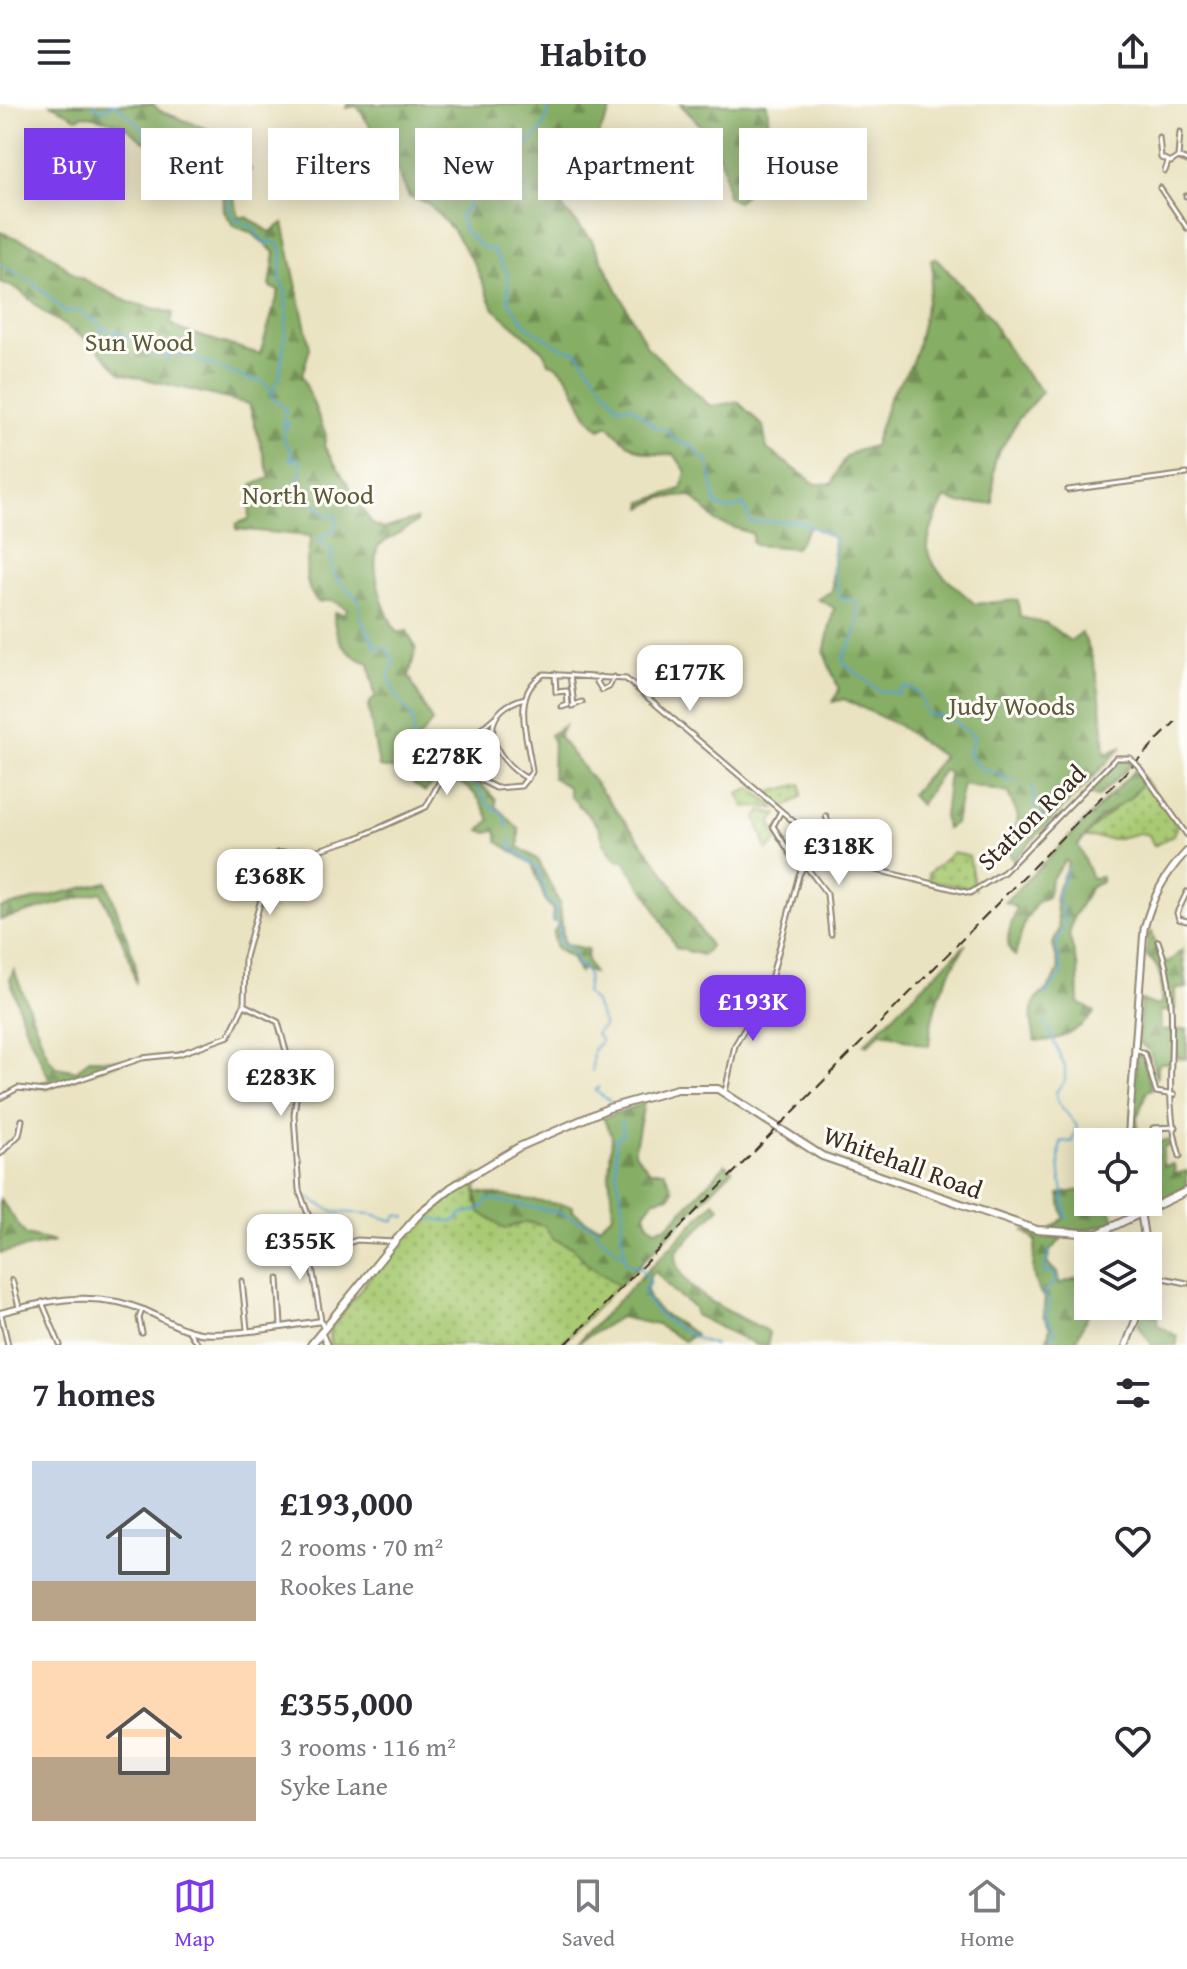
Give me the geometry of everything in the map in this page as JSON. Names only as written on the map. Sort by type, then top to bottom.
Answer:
[{"type":"highway","points":[[311,1345],[421,1212],[452,1187],[519,1147],[609,1108],[664,1093],[702,1087],[725,1092]]},
{"type":"highway","name":"Whitehall Road","points":[[725,1092],[796,1142],[822,1156],[1037,1230],[1097,1234],[1140,1216]]},
{"type":"highway","name":"Whitehall Road","points":[[1162,1204],[1187,1191]]},
{"type":"main road","points":[[1129,1128],[1144,929],[1152,899],[1187,851]]},
{"type":"main road","points":[[1126,1345],[1137,1320]]},
{"type":"street","points":[[1178,157],[1180,132]]},
{"type":"street","points":[[1159,137],[1160,155],[1168,162]]},
{"type":"street","points":[[1178,157],[1187,161]]},
{"type":"street","points":[[1165,171],[1168,162],[1178,157]]},
{"type":"street","points":[[1160,188],[1187,228]]},
{"type":"street","points":[[1068,490],[1187,474]]},
{"type":"street","points":[[638,687],[650,673],[681,652]]},
{"type":"street","points":[[0,1098],[6,1093],[25,1088],[45,1091],[142,1058],[179,1054],[229,1036],[244,1005],[245,957],[273,856],[277,853],[315,851],[357,838],[426,807],[452,769],[496,788],[515,789],[528,779],[532,767],[525,739],[525,698],[534,681],[544,674],[614,677],[609,687],[602,690],[597,682],[600,677]]},
{"type":"street","points":[[555,674],[556,692],[567,691],[568,705],[562,707]]},
{"type":"street","points":[[570,675],[573,705],[582,702]]},
{"type":"street","name":"Station Road","points":[[614,677],[626,679],[638,687],[840,861],[970,893],[1004,872],[1116,758],[1130,758],[1139,767],[1187,835]]},
{"type":"street","points":[[525,698],[503,707],[481,729],[493,739],[507,766],[528,779]]},
{"type":"street","points":[[493,739],[495,717]]},
{"type":"street","points":[[781,811],[773,826],[801,870]]},
{"type":"street","points":[[826,816],[833,837],[828,853]]},
{"type":"street","points":[[725,1092],[735,1045],[768,990],[801,870],[816,843]]},
{"type":"street","points":[[805,865],[827,894],[831,934]]},
{"type":"street","points":[[1187,892],[1177,913],[1179,919],[1187,921]]},
{"type":"street","points":[[1158,941],[1169,961],[1176,992],[1174,1095],[1180,1156]]},
{"type":"street","points":[[244,1005],[280,1024],[285,1055],[297,1091],[294,1115],[299,1190],[307,1207],[321,1321],[327,1345]]},
{"type":"street","points":[[1134,1048],[1145,1054],[1156,1092],[1174,1095]]},
{"type":"street","points":[[0,1089],[6,1093]]},
{"type":"street","points":[[0,1154],[19,1135],[22,1120]]},
{"type":"street","points":[[1153,1128],[1176,1127]]},
{"type":"street","points":[[344,1232],[343,1239],[348,1243],[357,1240],[395,1242]]},
{"type":"street","points":[[311,1238],[338,1238]]},
{"type":"street","points":[[1162,1278],[1187,1283]]},
{"type":"street","points":[[278,1279],[281,1325]]},
{"type":"street","points":[[12,1280],[19,1308]]},
{"type":"street","points":[[242,1281],[247,1329]]},
{"type":"street","points":[[8,1345],[0,1313],[42,1302],[83,1297],[142,1309],[188,1330],[215,1333],[321,1321]]},
{"type":"street","points":[[42,1302],[60,1345]]},
{"type":"street","points":[[142,1309],[139,1318],[142,1333]]},
{"type":"street","points":[[188,1330],[198,1345]]},
{"type":"green space","points":[[51,104],[153,104],[160,111],[205,128],[141,128],[141,140],[121,124],[85,115],[76,118]]},
{"type":"green space","name":"Judy Woods","points":[[347,104],[614,104],[602,128],[538,128],[538,200],[556,200],[591,239],[647,347],[710,406],[738,402],[763,426],[767,449],[816,484],[832,484],[850,454],[874,446],[890,396],[911,365],[917,347],[933,273],[931,260],[936,258],[986,312],[1017,363],[1042,392],[1019,418],[994,461],[993,503],[962,504],[945,498],[930,535],[930,558],[945,577],[975,604],[1018,600],[1020,617],[1046,623],[1070,641],[1081,633],[1096,674],[1105,754],[1122,747],[1013,860],[1010,855],[1018,816],[1008,793],[963,784],[955,823],[946,829],[944,817],[949,773],[943,770],[920,805],[911,795],[943,757],[898,725],[844,699],[833,702],[839,690],[824,653],[834,608],[818,599],[832,591],[834,538],[810,526],[796,548],[755,545],[752,542],[753,534],[717,522],[691,496],[661,498],[642,508],[643,502],[681,489],[686,472],[674,454],[654,454],[637,449],[608,425],[600,429],[592,422],[565,374],[549,363],[543,351],[494,309],[475,265],[452,229],[428,203],[418,200],[522,200],[522,128],[415,128],[415,199],[409,197],[399,174],[399,128],[371,128],[357,106],[346,108]]},
{"type":"green space","points":[[680,104],[767,104],[769,128],[739,128],[737,202],[727,196],[723,128],[703,128]]},
{"type":"green space","points":[[224,200],[234,200],[239,217],[247,217],[270,232],[283,223],[310,348],[302,375],[326,435],[324,446],[372,524],[383,529],[416,519],[417,522],[378,546],[376,567],[379,591],[387,614],[398,633],[407,631],[416,649],[409,676],[432,722],[416,742],[425,753],[439,747],[453,759],[425,792],[414,784],[408,772],[379,767],[368,705],[375,697],[369,663],[353,656],[338,637],[334,612],[345,614],[347,609],[331,600],[318,602],[312,595],[306,571],[311,536],[236,529],[236,524],[249,519],[252,485],[270,478],[249,404],[121,373],[93,344],[45,313],[18,289],[0,282],[0,232],[42,248],[75,275],[128,302],[173,313],[170,323],[180,330],[260,354],[279,291],[270,287],[275,253],[252,233],[234,226],[224,211]]},
{"type":"green space","points":[[564,726],[559,737],[660,866],[710,946],[703,955],[676,948],[650,899],[624,861],[616,860],[604,843],[599,827],[570,796],[568,787],[552,777],[553,740],[550,735]]},
{"type":"green space","points":[[1122,758],[1132,764],[1098,797],[1086,793]]},
{"type":"green space","points":[[455,769],[480,783],[496,800],[496,806],[519,829],[519,847],[538,860],[560,905],[564,944],[588,949],[587,960],[593,973],[581,969],[579,973],[571,957],[556,949],[553,933],[559,923],[552,921],[553,910],[546,902],[532,864],[498,842],[496,829],[487,833],[480,830],[490,820],[475,794],[451,778]]},
{"type":"green space","points":[[1135,770],[1145,780],[1131,797],[1100,818],[1078,845],[1092,878],[1102,877],[1102,882],[1091,887],[1074,916],[1069,935],[1078,968],[1079,1003],[1095,1012],[1083,1024],[1060,1038],[1035,1040],[1032,1023],[1034,1004],[1059,969],[1053,944],[1059,929],[1055,896],[1068,863],[1065,860],[1051,880],[1047,897],[1037,902],[1025,921],[1015,956],[1008,939],[1017,908],[1005,902]]},
{"type":"green space","points":[[1145,780],[1177,825],[1173,835],[1154,846],[1149,835],[1140,833],[1114,839],[1085,837],[1131,795]]},
{"type":"green space","points":[[801,784],[802,796],[785,808],[767,793]]},
{"type":"green space","points":[[752,788],[775,808],[745,807],[738,794]]},
{"type":"green space","points":[[762,811],[778,814],[771,823],[779,840],[767,850],[756,818]]},
{"type":"green space","points":[[953,852],[969,856],[975,889],[929,881],[929,873]]},
{"type":"green space","points":[[107,882],[135,961],[136,984],[129,956],[101,892],[0,920],[0,908]]},
{"type":"green space","points":[[1152,932],[1159,957],[1168,963],[1182,950],[1187,988],[1175,989],[1175,1009],[1160,1012],[1161,1031],[1187,1029],[1187,1059],[1177,1058],[1177,1043],[1172,1063],[1159,1063],[1156,1079],[1150,1051],[1138,1042],[1141,1000],[1157,1006],[1161,1003],[1158,970],[1146,956],[1148,934]]},
{"type":"green space","points":[[966,944],[940,992],[929,1046],[881,1032],[868,1045],[864,1044]]},
{"type":"green space","points":[[14,970],[48,1057],[56,1067],[77,1071],[89,1059],[126,1060],[48,1088],[33,1087],[50,1080],[25,1027],[10,979]]},
{"type":"green space","points":[[1141,1053],[1152,1089],[1147,1091],[1137,1118],[1138,1128],[1131,1128],[1137,1054]]},
{"type":"green space","points":[[644,1103],[634,1152],[650,1171],[664,1171],[673,1190],[670,1196],[655,1199],[645,1213],[648,1224],[656,1229],[668,1226],[726,1164],[732,1170],[619,1286],[587,1264],[574,1248],[553,1239],[544,1226],[526,1222],[504,1229],[480,1212],[476,1192],[573,1206],[573,1211],[599,1226],[613,1214],[609,1174],[612,1136],[603,1118]]},
{"type":"green space","points":[[1171,1140],[1171,1144],[1163,1149],[1163,1166],[1174,1164],[1175,1174],[1187,1171],[1187,1186],[1162,1199],[1162,1141]]},
{"type":"green space","points":[[477,1175],[476,1202],[532,1208],[624,1279],[561,1345],[330,1345],[329,1332],[396,1246],[434,1208]]},
{"type":"green space","points":[[1074,1191],[1074,1216],[1113,1216],[1117,1222],[1080,1231],[1051,1229],[1064,1218],[1059,1194]]},
{"type":"green space","points":[[0,1199],[26,1235],[55,1242],[0,1253]]},
{"type":"green space","points":[[714,1202],[720,1207],[676,1252],[678,1267],[686,1280],[710,1301],[769,1332],[768,1345],[756,1345],[695,1315],[694,1307],[674,1293],[656,1272],[651,1274],[648,1285],[649,1299],[660,1311],[695,1334],[684,1341],[657,1325],[620,1317],[577,1343]]},
{"type":"green space","points":[[1023,1230],[1063,1238],[1050,1251],[1047,1263],[1057,1273],[1059,1284],[1074,1279],[1074,1320],[1086,1320],[1074,1345],[1046,1345],[1050,1327],[1043,1315],[1045,1298],[1034,1279],[1036,1241]]},
{"type":"green space","points":[[1140,1320],[1157,1320],[1157,1324],[1177,1336],[1177,1345],[1152,1345],[1138,1324]]},
{"type":"waterway","points":[[96,104],[95,107],[102,110],[114,104]]},
{"type":"waterway","points":[[115,104],[147,132],[143,135],[147,139],[169,136],[192,161],[199,152],[210,158],[230,180],[229,208],[235,220],[251,226],[267,245],[270,241],[278,244],[282,251],[280,280],[285,289],[287,316],[280,376],[271,397],[286,409],[282,426],[289,423],[282,436],[292,453],[290,461],[298,458],[300,461],[297,482],[327,516],[334,514],[337,518],[336,528],[318,540],[333,551],[331,562],[336,578],[359,600],[361,618],[377,649],[382,646],[389,650],[394,663],[389,676],[394,692],[412,718],[414,746],[426,755],[439,751],[446,757],[451,772],[475,784],[488,804],[503,814],[508,828]]},
{"type":"waterway","points":[[551,104],[534,139],[508,157],[500,168],[469,181],[470,205],[460,215],[463,229],[479,245],[494,251],[507,273],[509,303],[528,327],[562,348],[577,352],[618,406],[631,406],[655,427],[669,431],[675,440],[697,449],[700,457],[708,461],[716,505],[729,510],[744,504],[750,522],[798,521],[831,535],[835,545],[833,571],[841,598],[858,603],[856,633],[843,658],[846,665],[878,690],[899,694],[903,686],[919,692],[927,714],[950,718],[974,737],[968,755],[984,771],[998,773],[1007,781],[1016,781]]},
{"type":"waterway","points":[[0,264],[34,283],[65,312],[80,310],[91,320],[98,320],[102,331],[105,328],[115,335],[117,330],[155,356],[165,353],[166,361],[175,351],[183,358],[189,356],[250,380],[260,380],[272,390]]},
{"type":"waterway","points":[[1032,786],[1037,813],[1043,818]]},
{"type":"waterway","points":[[511,839],[511,847],[538,869],[548,902],[557,907],[553,919],[560,927],[559,942],[575,954],[577,967],[582,966],[588,976],[586,994],[594,1001],[604,1025],[596,1034],[601,1041],[593,1050],[592,1071]]},
{"type":"waterway","points":[[1043,996],[1063,974],[1056,948],[1065,922],[1057,896],[1067,868]]},
{"type":"waterway","points":[[1045,1021],[1065,1067],[1065,1080],[1056,1092],[1057,1101],[1077,1126],[1072,1142],[1061,1141],[1059,1151],[1066,1219]]},
{"type":"waterway","points":[[599,1087],[595,1091],[610,1101]]},
{"type":"waterway","points":[[621,1122],[623,1134],[616,1138],[616,1171],[624,1208],[621,1233],[626,1263],[640,1267],[651,1283],[644,1288],[646,1297],[661,1316],[695,1338],[715,1345]]},
{"type":"waterway","points":[[305,1196],[334,1212],[372,1214],[394,1221],[397,1215],[406,1217]]},
{"type":"waterway","points":[[429,1218],[454,1222],[462,1214],[481,1209],[488,1199],[558,1212],[596,1227],[597,1234],[624,1256]]},
{"type":"waterway","points":[[1049,1250],[1044,1273],[1052,1271],[1056,1282],[1043,1292],[1050,1303],[1046,1317],[1055,1331],[1049,1345]]},
{"type":"railway","points":[[565,1345],[1175,722]]},
{"type":"park label","name":"Sun Wood","points":[[139,341]]},
{"type":"park label","name":"North Wood","points":[[308,494]]}]
